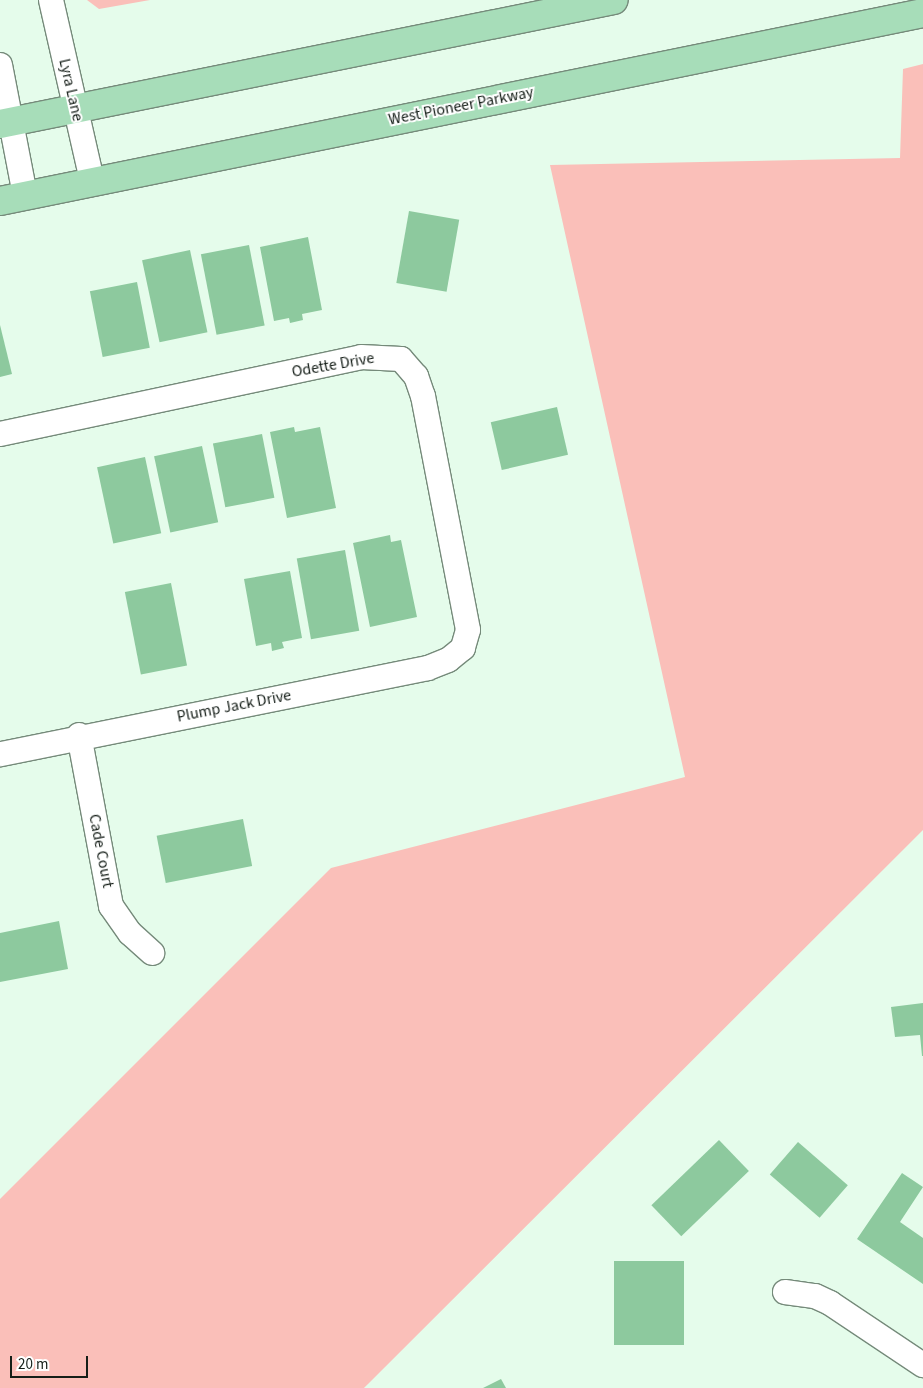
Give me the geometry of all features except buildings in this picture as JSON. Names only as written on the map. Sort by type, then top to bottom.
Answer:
[{"type":"main road","points":[[5,124],[614,0]]},
{"type":"main road","name":"West Pioneer Parkway","points":[[13,198],[92,180],[923,13]]},
{"type":"street","name":"Lyra Lane","points":[[51,0],[92,180]]},
{"type":"street","points":[[0,65],[13,198]]},
{"type":"street","name":"Odette Drive","points":[[0,434],[361,357],[401,359],[416,376],[423,396],[466,611],[468,630],[463,648]]},
{"type":"street","name":"Plump Jack Drive","points":[[0,754],[79,736],[428,668],[448,660],[463,648]]},
{"type":"street","name":"Cade Court","points":[[79,736],[112,906],[130,933],[152,953]]},
{"type":"street","points":[[785,1292],[815,1296],[830,1303],[923,1365]]},
{"type":"shaded area","points":[[87,0],[150,0],[99,9]]},
{"type":"shaded area","points":[[923,64],[923,830],[364,1388],[0,1388],[0,1199],[331,868],[685,777],[550,165],[900,158],[903,69]]}]
